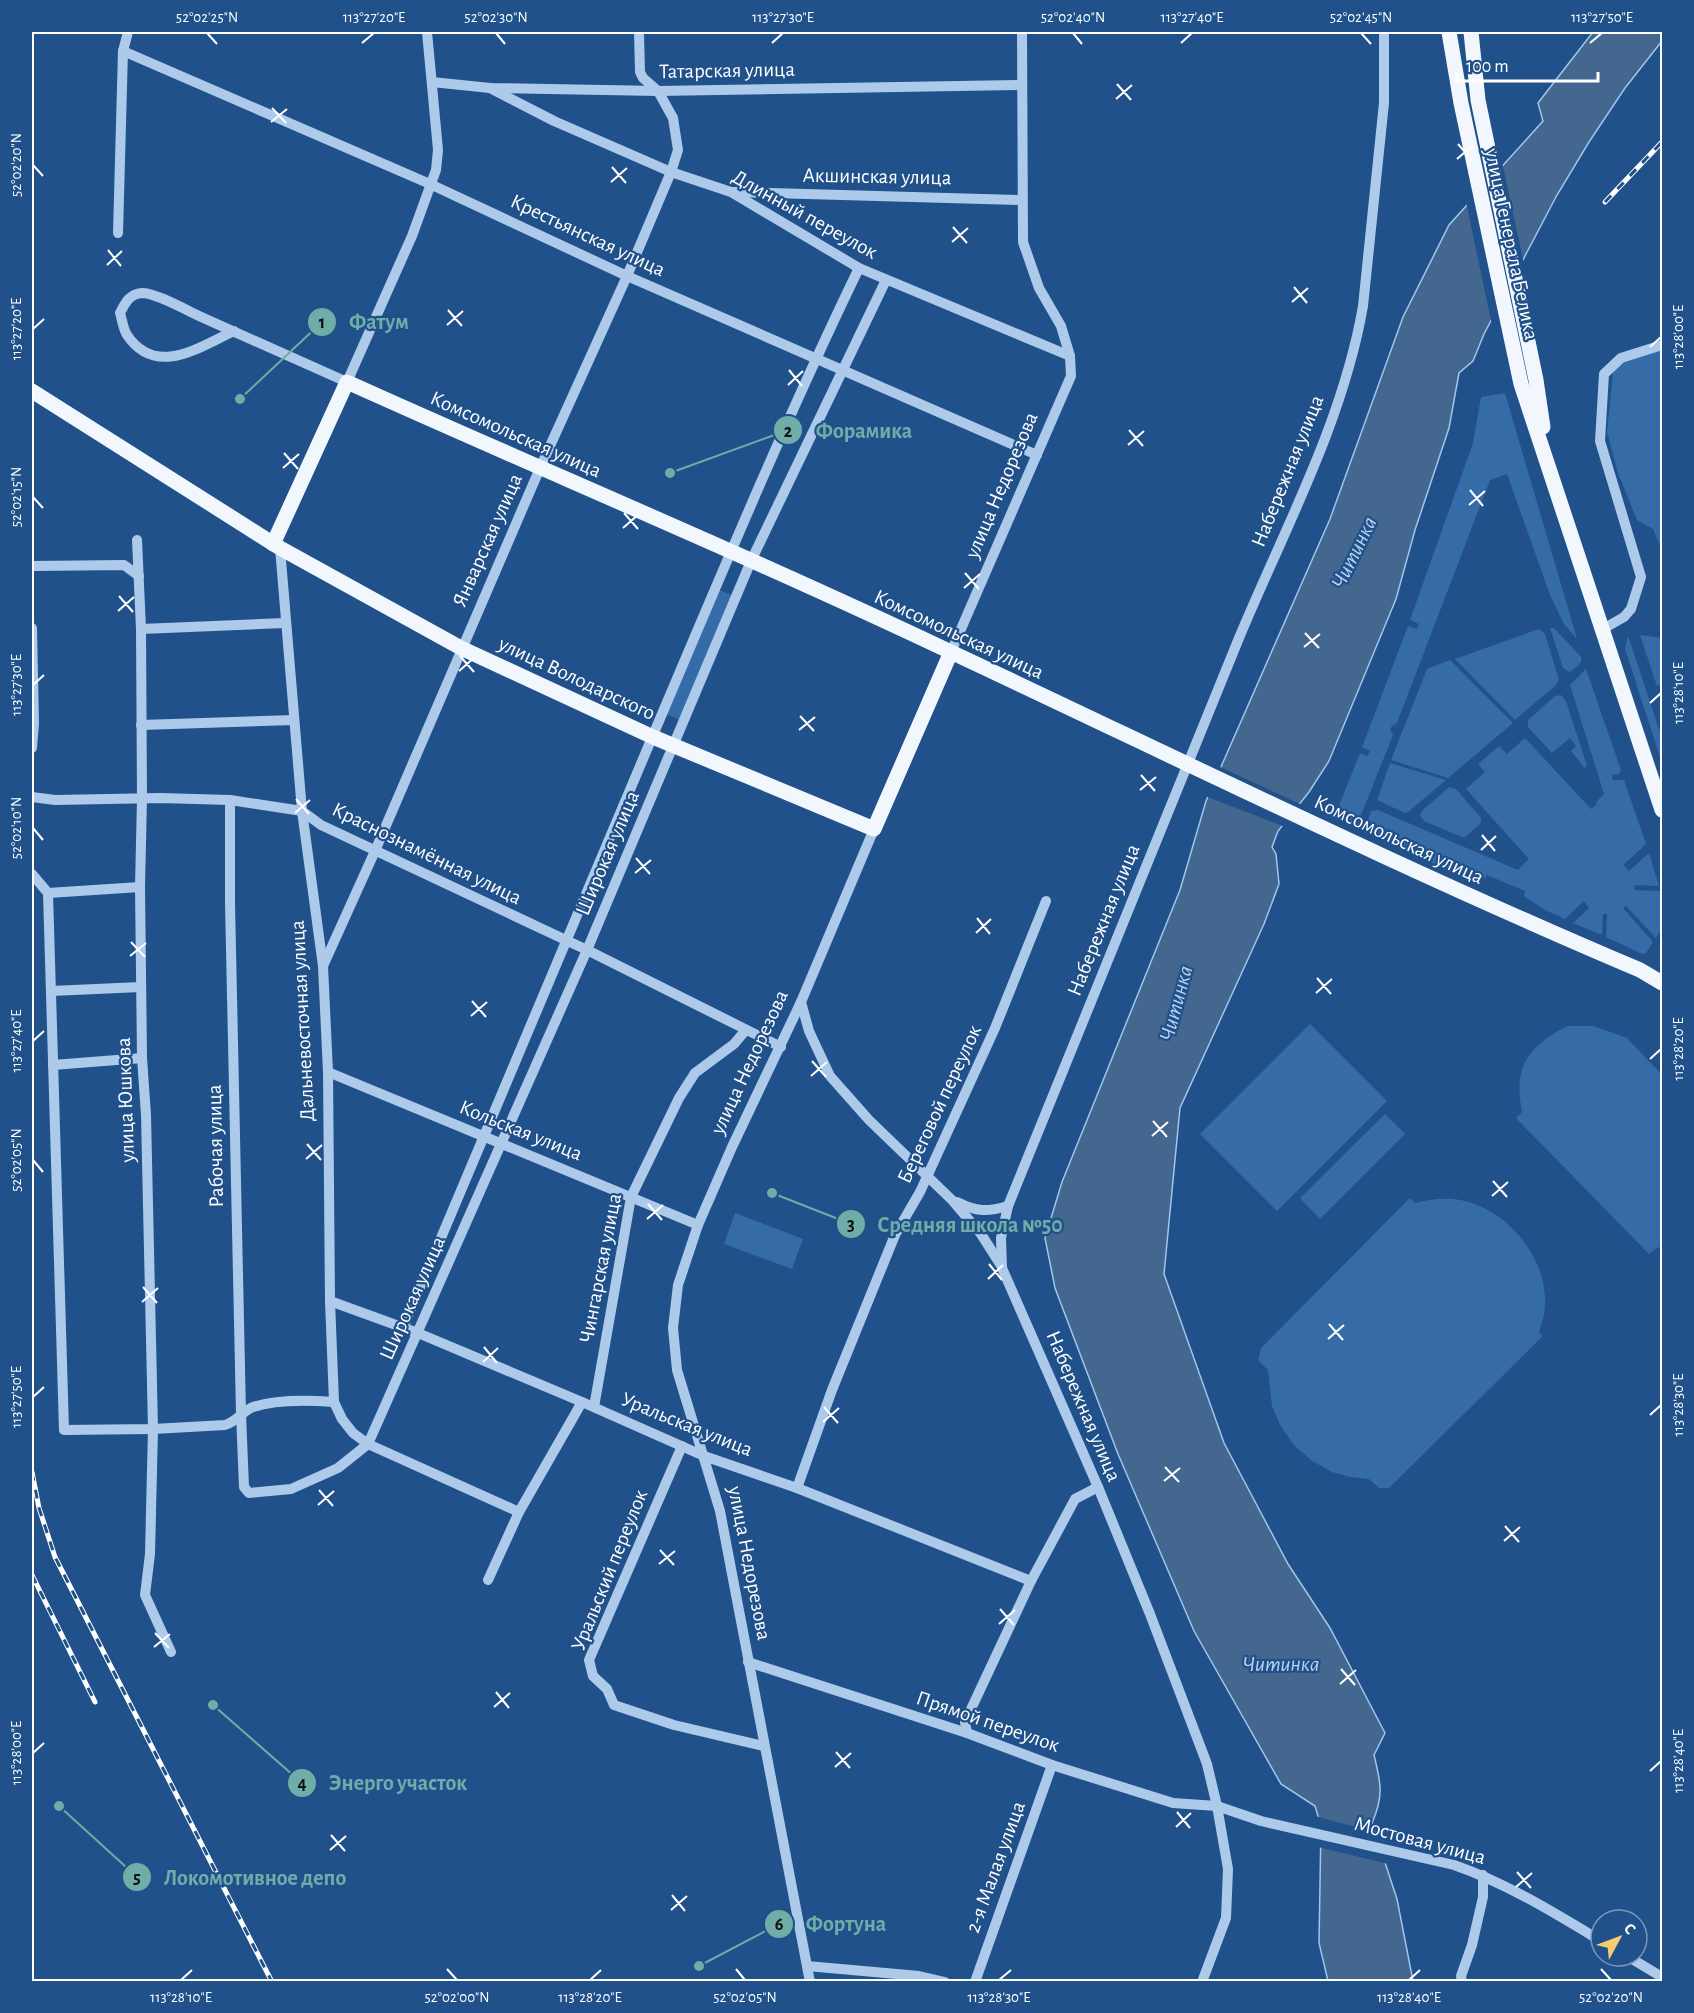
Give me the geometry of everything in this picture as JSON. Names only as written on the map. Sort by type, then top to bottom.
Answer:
[{"type":"main road","name":"улица Генерала Белика","points":[[1449,32],[1461,103],[1521,384],[1662,810]]},
{"type":"main road","name":"улица Генерала Белика","points":[[1471,32],[1478,100],[1536,380],[1548,462]]},
{"type":"main road","name":"Комсомольская улица","points":[[347,382],[730,551],[951,652],[1346,839],[1658,976]]},
{"type":"main road","points":[[277,546],[347,382]]},
{"type":"main road","points":[[32,391],[139,459]]},
{"type":"main road","points":[[32,403],[139,459]]},
{"type":"main road","name":"улица Володарского","points":[[139,459],[277,546],[461,648],[653,737],[874,829]]},
{"type":"main road","name":"улица Недорезова","points":[[874,829],[951,652]]},
{"type":"street","points":[[118,233],[123,51],[128,32]]},
{"type":"street","points":[[347,382],[412,236],[436,170],[438,150],[427,32]]},
{"type":"street","name":"Январская улица","points":[[323,966],[671,172],[678,150],[673,118],[658,91],[643,78],[640,72],[639,32]]},
{"type":"street","name":"улица Недорезова","points":[[951,652],[1071,376],[1070,356],[1061,326],[1039,288],[1023,242],[1022,32]]},
{"type":"street","name":"Набережная улица","points":[[1202,1982],[1226,1918],[1228,1869],[1207,1764],[1180,1690],[1098,1487],[1002,1268],[1001,1238],[1008,1206],[1194,767],[1262,583],[1331,423],[1359,331],[1363,306],[1384,103],[1384,32]]},
{"type":"street","name":"Крестьянская улица","points":[[123,51],[430,184],[627,276],[1037,455]]},
{"type":"street","name":"Татарская улица","points":[[432,82],[490,88],[658,91],[1022,85]]},
{"type":"street","name":"Длинный переулок","points":[[490,88],[554,121],[671,172],[731,192],[859,268],[1070,356]]},
{"type":"street","name":"Акшинская улица","points":[[731,192],[1022,200]]},
{"type":"street","name":"Широкая улица","points":[[403,1328],[486,1136],[730,551],[815,359],[859,268]]},
{"type":"street","name":"Широкая улица","points":[[368,1444],[587,950],[751,561],[885,280]]},
{"type":"street","name":"Комсомольская улица","points":[[234,331],[178,356],[160,358],[144,352],[127,334],[120,313],[125,303],[133,295],[148,294],[234,331],[347,382]]},
{"type":"street","points":[[1603,629],[1624,617],[1630,609],[1641,577],[1600,441],[1604,375],[1621,358],[1662,345]]},
{"type":"street","name":"улица Юшкова","points":[[137,540],[141,629],[142,1058],[146,1115],[153,1429],[150,1554],[145,1595],[171,1652]]},
{"type":"street","name":"Дальневосточная улица","points":[[277,546],[302,811],[323,966],[328,1072],[330,1302],[334,1402],[342,1419],[353,1433],[368,1444],[519,1512]]},
{"type":"street","points":[[32,566],[124,566],[139,576]]},
{"type":"street","points":[[141,629],[285,623]]},
{"type":"street","points":[[32,628],[34,723],[32,748]]},
{"type":"street","points":[[141,725],[294,720]]},
{"type":"street","name":"Краснознамённая улица","points":[[32,797],[55,800],[142,798],[230,800],[302,811],[321,825],[587,950],[781,1047]]},
{"type":"street","name":"Рабочая улица","points":[[230,800],[230,903],[241,1414],[245,1491],[249,1493],[291,1489],[338,1468],[368,1444]]},
{"type":"street","name":"улица Недорезова","points":[[810,1982],[720,1511],[677,1370],[673,1328],[678,1285],[698,1225],[732,1147],[801,1002],[874,829]]},
{"type":"street","points":[[32,874],[48,893],[64,1430],[225,1425],[232,1423],[250,1408],[271,1403],[334,1402]]},
{"type":"street","points":[[48,893],[140,887]]},
{"type":"street","name":"Береговой переулок","points":[[797,1488],[832,1390],[891,1246],[910,1212],[1000,1018],[1046,901]]},
{"type":"street","points":[[51,991],[141,987]]},
{"type":"street","points":[[801,1002],[809,1031],[830,1076],[869,1120],[952,1200],[981,1233],[1002,1268]]},
{"type":"street","name":"Чингарская улица","points":[[594,1407],[631,1197],[679,1098],[695,1073],[734,1044],[745,1031]]},
{"type":"street","points":[[53,1065],[142,1058]]},
{"type":"street","name":"Кольская улица","points":[[328,1072],[698,1225]]},
{"type":"street","points":[[952,1200],[972,1210],[993,1210],[1008,1206]]},
{"type":"street","name":"Уральская улица","points":[[330,1302],[418,1333],[705,1456],[797,1488],[1031,1581]]},
{"type":"street","points":[[488,1580],[519,1512],[582,1402]]},
{"type":"street","name":"Уральский переулок","points":[[682,1446],[589,1660],[593,1676],[607,1689],[614,1705],[674,1725],[764,1746]]},
{"type":"street","points":[[967,1733],[965,1722],[1031,1581],[1076,1499],[1098,1487]]},
{"type":"street","name":"Прямой переулок","points":[[748,1662],[967,1733],[1052,1765],[1173,1803],[1217,1806]]},
{"type":"street","name":"2-я Малая улица","points":[[975,1982],[1052,1765]]},
{"type":"street","name":"Мостовая улица","points":[[1217,1806],[1261,1821],[1454,1865],[1484,1875],[1589,1934]]},
{"type":"street","points":[[1462,1982],[1461,1976],[1484,1898],[1484,1875]]},
{"type":"street","points":[[807,1966],[907,1975],[945,1982]]},
{"type":"street","points":[[1647,1968],[1662,1977]]},
{"type":"shaded area","points":[[1662,350],[1662,550],[1653,529],[1637,520],[1618,473],[1607,432],[1613,372],[1622,361]]},
{"type":"shaded area","points":[[1505,393],[1577,639],[1564,624],[1550,595],[1507,474],[1490,480],[1397,723],[1390,729],[1393,735],[1356,828],[1334,818],[1360,753],[1367,756],[1370,751],[1362,747],[1408,626],[1417,629],[1419,624],[1410,620],[1473,443],[1481,397]]},
{"type":"shaded area","points":[[717,589],[734,596],[680,720],[664,713]]},
{"type":"shaded area","points":[[1550,628],[1554,628],[1582,658],[1580,664],[1570,672],[1563,668]]},
{"type":"shaded area","points":[[1539,629],[1545,634],[1559,680],[1515,720],[1455,659]]},
{"type":"shaded area","points":[[1640,635],[1662,638],[1662,684],[1657,686]]},
{"type":"shaded area","points":[[1628,636],[1662,738],[1662,763],[1625,649]]},
{"type":"shaded area","points":[[1450,660],[1513,723],[1448,778],[1391,760],[1427,669]]},
{"type":"shaded area","points":[[1586,669],[1621,770],[1619,774],[1612,775],[1613,780],[1624,780],[1646,844],[1623,865],[1629,871],[1649,853],[1659,886],[1635,885],[1634,890],[1661,891],[1662,895],[1662,928],[1656,938],[1626,906],[1623,908],[1653,942],[1646,953],[1642,954],[1606,937],[1607,914],[1603,914],[1602,935],[1573,923],[1589,908],[1584,901],[1565,919],[1545,910],[1524,896],[1525,891],[1487,875],[1485,878],[1456,874],[1364,832],[1371,811],[1378,810],[1518,870],[1529,859],[1466,789],[1485,772],[1478,764],[1499,746],[1507,754],[1525,738],[1591,809],[1597,804],[1596,802],[1604,794],[1570,685]]},
{"type":"shaded area","points":[[1561,695],[1566,701],[1587,766],[1585,768],[1571,751],[1576,746],[1570,738],[1552,753],[1528,727],[1528,720],[1555,696]]},
{"type":"shaded area","points":[[1390,763],[1446,780],[1405,813],[1377,800]]},
{"type":"shaded area","points":[[1449,787],[1456,789],[1481,818],[1481,823],[1464,838],[1424,821],[1420,815]]},
{"type":"shaded area","points":[[1310,1024],[1387,1101],[1277,1211],[1200,1134]]},
{"type":"shaded area","points":[[1567,1026],[1593,1026],[1627,1038],[1662,1075],[1662,1249],[1658,1247],[1649,1254],[1516,1118],[1522,1112],[1520,1083],[1526,1060],[1542,1042]]},
{"type":"shaded area","points":[[1385,1114],[1405,1134],[1320,1219],[1300,1198]]},
{"type":"shaded area","points":[[1410,1198],[1415,1203],[1452,1199],[1472,1203],[1490,1211],[1507,1223],[1533,1255],[1541,1274],[1545,1294],[1544,1314],[1539,1332],[1543,1336],[1389,1488],[1379,1488],[1369,1479],[1332,1472],[1312,1461],[1293,1444],[1280,1425],[1272,1406],[1268,1370],[1258,1360],[1261,1348]]},
{"type":"shaded area","points":[[735,1213],[803,1239],[792,1269],[724,1244]]},
{"type":"water","name":"Читинка","points":[[1593,32],[1662,32],[1662,41],[1625,88],[1589,142],[1557,195],[1484,334],[1473,361],[1459,373],[1449,428],[1415,530],[1396,599],[1329,761],[1309,792],[1278,831],[1272,847],[1276,854],[1279,884],[1264,924],[1180,1108],[1164,1274],[1224,1443],[1288,1564],[1330,1628],[1385,1733],[1374,1755],[1380,1797],[1372,1823],[1397,1899],[1413,1981],[1328,1981],[1319,1943],[1321,1826],[1315,1806],[1281,1784],[1194,1631],[1118,1454],[1055,1288],[1045,1238],[1062,1182],[1180,890],[1206,801],[1330,519],[1403,317],[1449,225],[1543,121],[1538,103]]},
{"type":"pier","points":[[1502,162],[1524,264],[1492,325],[1466,202]]},
{"type":"pier","points":[[1218,766],[1302,805],[1285,827],[1205,796]]},
{"type":"pier","points":[[1315,1816],[1378,1833],[1388,1864],[1318,1847],[1318,1827]]},
{"type":"railway","points":[[1605,202],[1662,142]]},
{"type":"railway","points":[[32,1472],[39,1508],[55,1557],[272,1982]]},
{"type":"railway","points":[[32,1575],[95,1702]]},
{"type":"place","name":"Фатум","points":[[240,399]]},
{"type":"place","name":"Форамика","points":[[670,473]]},
{"type":"place","name":"Средняя школа №50","points":[[772,1193]]},
{"type":"place","name":"Энерго участок","points":[[213,1705]]},
{"type":"place","name":"Локомотивное депо","points":[[59,1806]]},
{"type":"place","name":"Фортуна","points":[[699,1966]]}]
